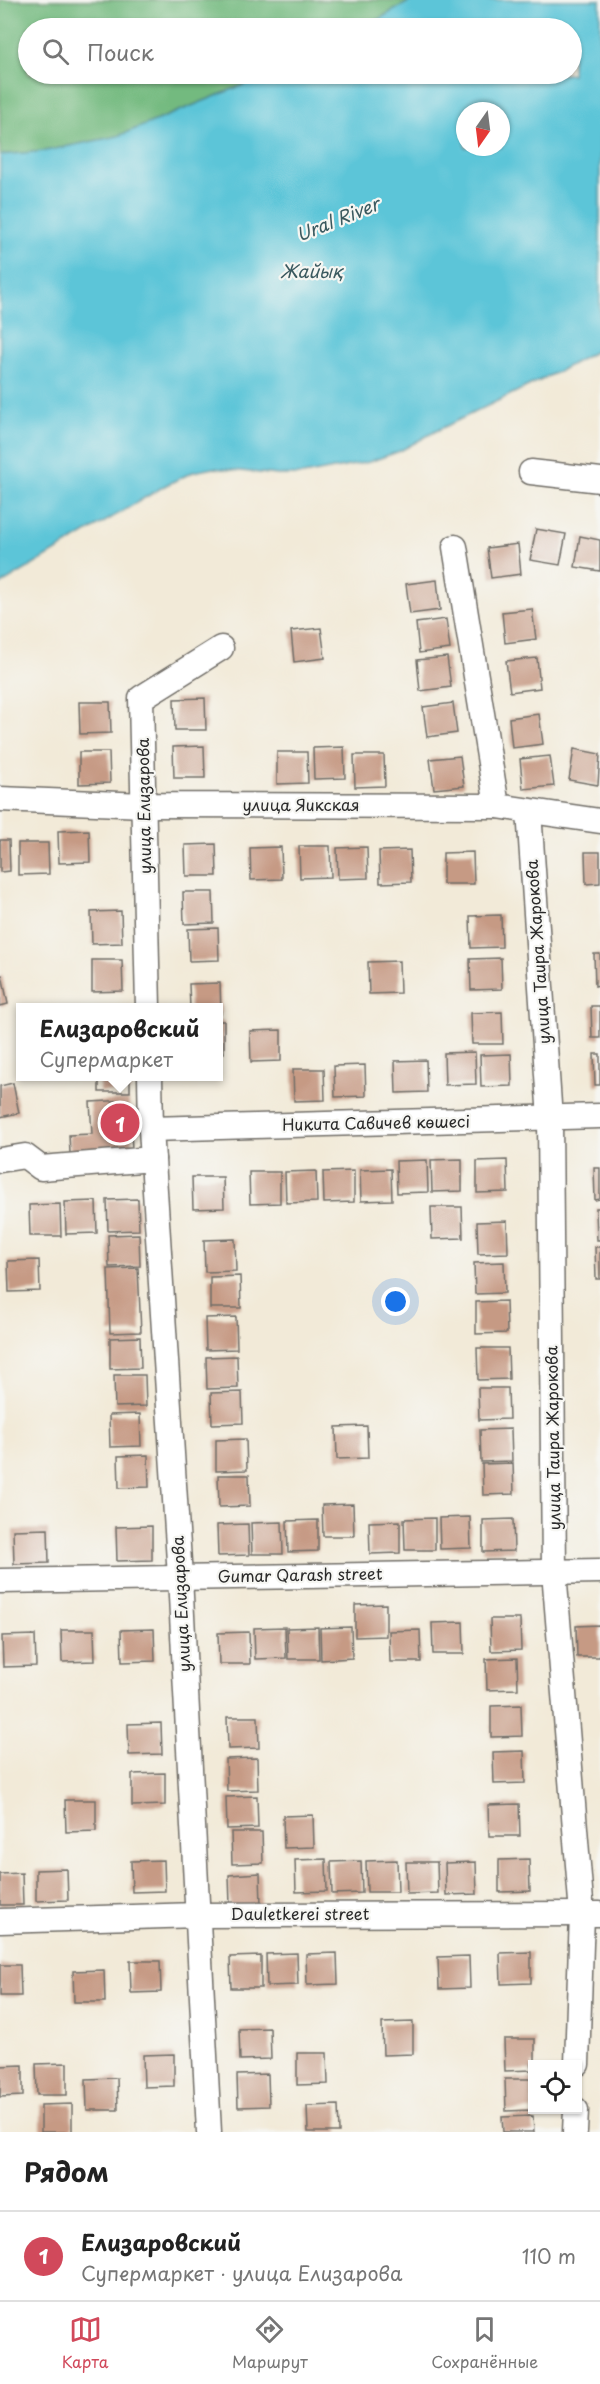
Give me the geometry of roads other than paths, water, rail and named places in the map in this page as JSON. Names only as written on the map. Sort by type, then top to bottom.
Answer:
[{"type":"street","points":[[531,472],[600,480]]},
{"type":"street","points":[[455,548],[497,806]]},
{"type":"street","name":"улица Елизарова","points":[[148,1003],[141,698],[221,648]]},
{"type":"street","name":"улица Яикская","points":[[0,799],[144,805],[497,806],[600,821]]},
{"type":"street","name":"улица Таира Жарокова","points":[[529,811],[550,1119],[554,1571],[591,1914],[578,2060]]},
{"type":"street","name":"улица Елизарова","points":[[150,1081],[151,1129],[180,1578],[209,2132]]},
{"type":"street","name":"Никита Савичев көшесі","points":[[151,1129],[600,1116]]},
{"type":"street","points":[[0,1160],[25,1156],[41,1168],[153,1159]]},
{"type":"street","name":"Gumar Qarash street","points":[[0,1581],[600,1571]]},
{"type":"street","name":"Dauletkerei street","points":[[0,1921],[198,1915],[591,1914]]},
{"type":"street","points":[[575,2132],[576,2114]]},
{"type":"water","name":"Жайық","points":[[412,0],[600,0],[600,349],[400,451],[369,462],[303,475],[278,475],[213,468],[193,472],[166,485],[0,585],[0,155],[45,151],[118,136],[245,84],[582,84],[582,18],[380,18]]},
{"type":"place","name":"Елизаровский","points":[[120,1123]]},
{"type":"water label","name":"Ural River","points":[[338,220]]}]
